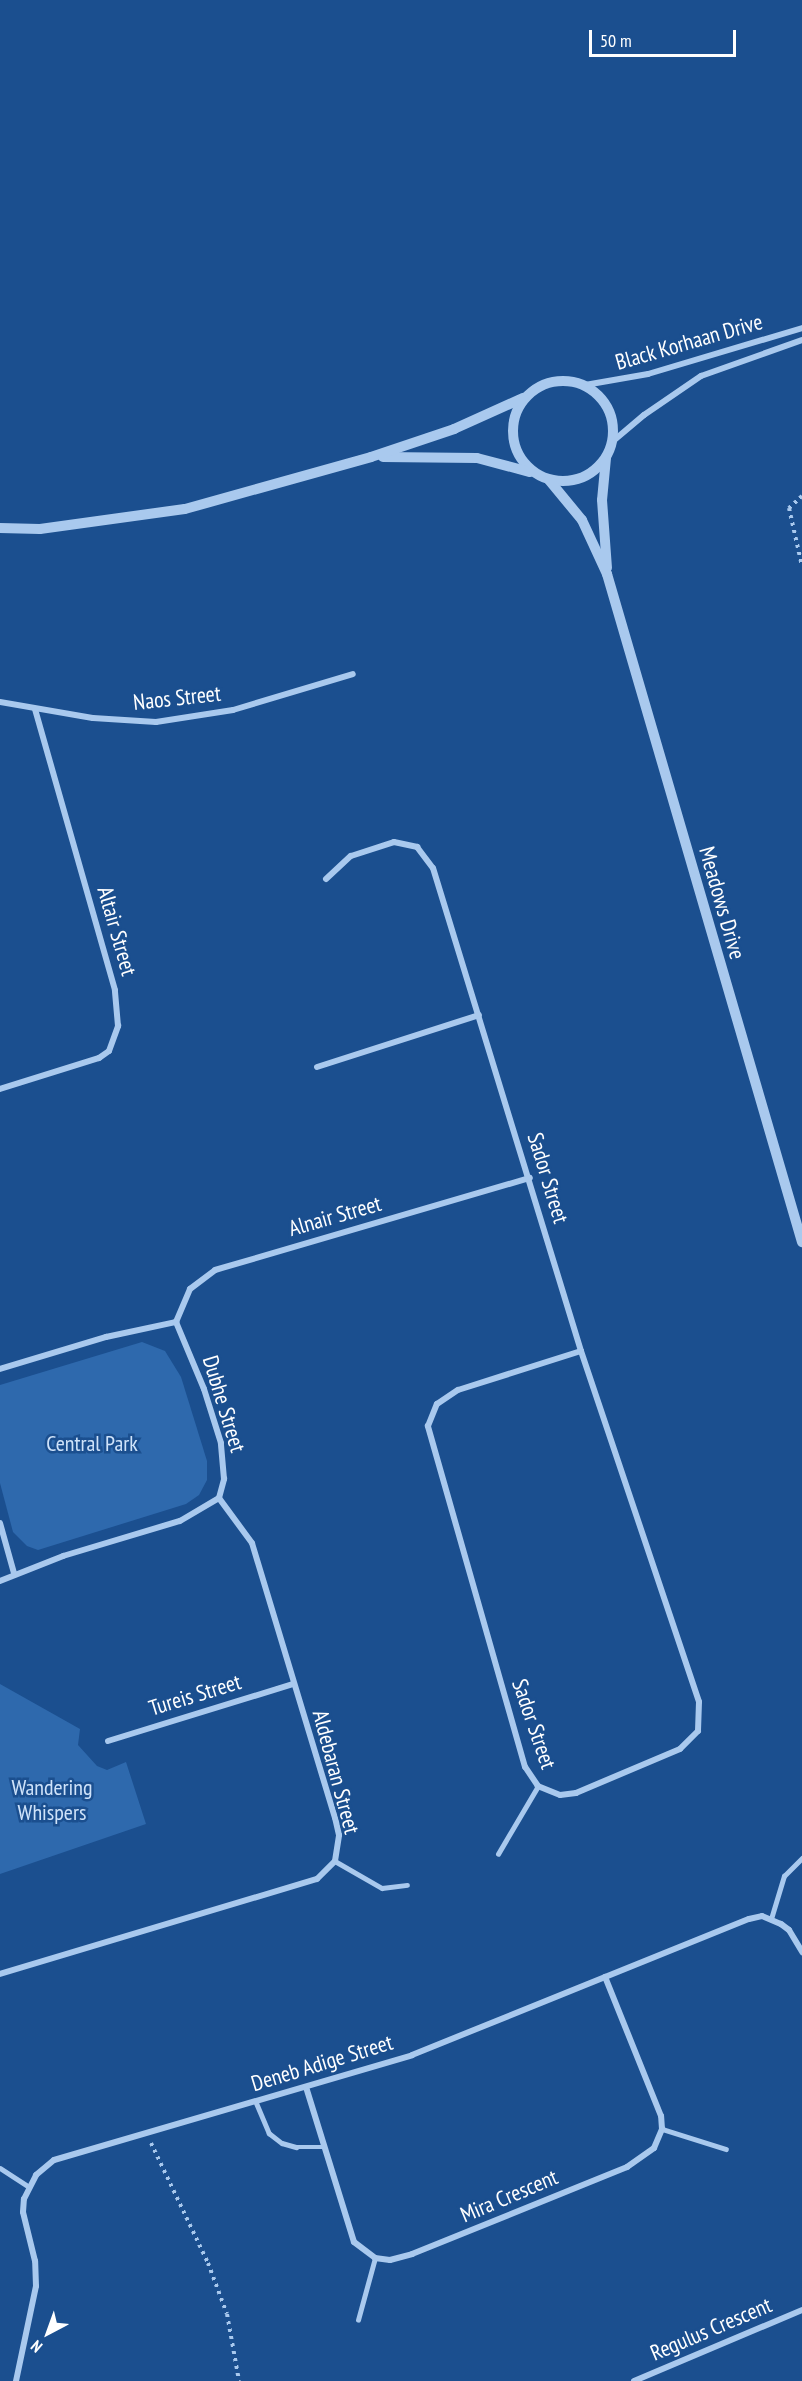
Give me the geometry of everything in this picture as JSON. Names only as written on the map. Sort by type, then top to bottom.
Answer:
[{"type":"street","name":"Black Korhaan Drive","points":[[585,386],[648,374],[802,328]]},
{"type":"street","name":"Black Korhaan Drive","points":[[612,442],[644,415],[701,376],[802,340]]},
{"type":"street","points":[[0,528],[40,529],[185,509],[370,458],[454,429],[523,398],[552,381],[585,386],[608,409],[613,425],[612,442],[606,457],[582,478],[549,480],[534,473],[477,458],[370,458]]},
{"type":"street","points":[[523,398],[512,429],[514,446],[534,473]]},
{"type":"street","name":"Meadows Drive","points":[[606,457],[602,500],[607,574]]},
{"type":"street","name":"Meadows Drive","points":[[549,480],[582,520],[607,574],[802,1242]]},
{"type":"street","name":"Naos Street","points":[[0,702],[122,721],[179,720],[233,710],[353,674]]},
{"type":"street","name":"Altair Street","points":[[0,1089],[99,1058],[109,1051],[118,1026],[115,990],[35,709]]},
{"type":"street","name":"Sador Street","points":[[326,879],[351,856],[377,845],[406,843],[426,855],[530,1178],[581,1352],[699,1702],[701,1720],[692,1740],[680,1749],[576,1793],[560,1795],[538,1786],[525,1767],[428,1426],[437,1404],[458,1390],[581,1352]]},
{"type":"street","points":[[317,1067],[478,1015]]},
{"type":"street","name":"Alnair Street","points":[[176,1322],[190,1289],[215,1270],[530,1178]]},
{"type":"street","points":[[0,1369],[106,1336],[176,1322]]},
{"type":"street","name":"Dubhe Street","points":[[176,1322],[204,1389],[220,1443],[224,1479],[219,1498]]},
{"type":"street","points":[[0,1581],[14,1573],[180,1521],[219,1498]]},
{"type":"street","name":"Aldebaran Street","points":[[0,1974],[317,1879],[335,1861],[339,1834],[252,1542],[219,1498]]},
{"type":"street","points":[[0,1523],[14,1573]]},
{"type":"street","name":"Tureis Street","points":[[108,1741],[293,1684]]},
{"type":"street","name":"Deneb Adige Street","points":[[28,2186],[54,2160],[412,2055],[749,1919],[771,1919]]},
{"type":"street","points":[[771,1919],[789,1930],[802,1952]]},
{"type":"street","points":[[605,1977],[639,2056],[662,2129]]},
{"type":"street","points":[[306,2087],[349,2231],[364,2252],[375,2258]]},
{"type":"street","name":"Mira Crescent","points":[[375,2258],[390,2260],[412,2254],[627,2167],[654,2148],[662,2129]]},
{"type":"street","points":[[16,2381],[36,2286],[35,2261],[23,2212],[28,2186]]},
{"type":"street","name":"Regulus Crescent","points":[[634,2381],[802,2310]]},
{"type":"lane","points":[[498,1854],[538,1786]]},
{"type":"lane","points":[[771,1919],[784,1876],[802,1858]]},
{"type":"lane","points":[[335,1861],[382,1888],[407,1885]]},
{"type":"lane","points":[[256,2102],[269,2133],[282,2143],[296,2147],[324,2146]]},
{"type":"lane","points":[[662,2129],[726,2149]]},
{"type":"lane","points":[[0,2168],[28,2186]]},
{"type":"lane","points":[[358,2320],[375,2258]]},
{"type":"path","points":[[802,496],[789,508],[802,566]]},
{"type":"path","points":[[147,2134],[208,2262],[227,2314],[239,2381]]},
{"type":"green space","name":"Central Park","points":[[142,1342],[165,1351],[181,1377],[207,1461],[207,1480],[199,1495],[186,1504],[38,1550],[27,1546],[13,1532],[0,1483],[0,1385]]},
{"type":"green space","name":"Wandering Whispers","points":[[0,1684],[80,1729],[78,1745],[97,1766],[107,1770],[126,1762],[146,1824],[0,1874]]}]
